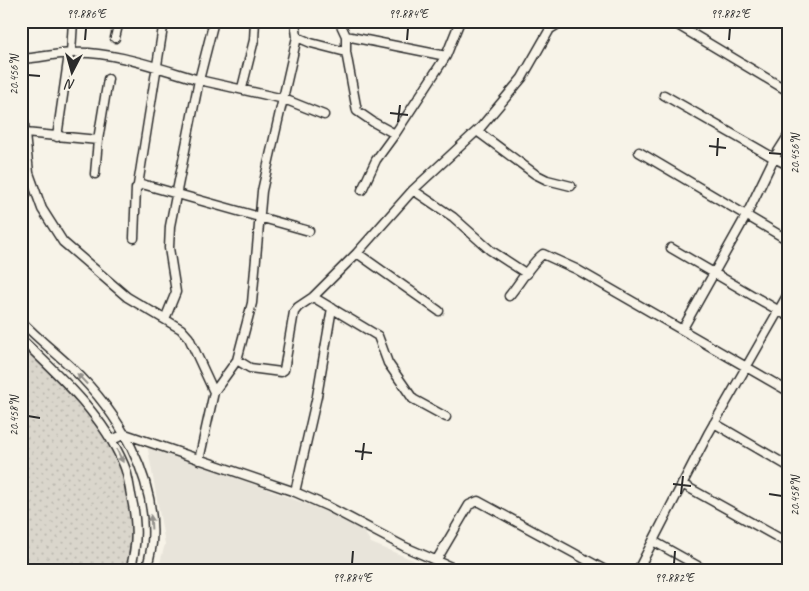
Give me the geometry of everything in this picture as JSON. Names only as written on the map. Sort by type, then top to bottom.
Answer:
[{"type":"street","points":[[57,137],[73,21]]},
{"type":"street","points":[[115,38],[119,21]]},
{"type":"street","points":[[134,238],[136,188],[158,68],[164,21]]},
{"type":"street","points":[[165,319],[176,292],[169,248],[170,226],[199,80],[214,21]]},
{"type":"street","points":[[242,88],[254,40],[255,21]]},
{"type":"street","points":[[199,460],[214,392],[237,360],[252,303],[262,191],[298,37],[295,21]]},
{"type":"street","points":[[339,21],[346,36],[346,52],[358,111],[395,134]]},
{"type":"street","points":[[362,190],[376,160],[446,56],[459,24],[469,21]]},
{"type":"street","points":[[237,360],[250,368],[283,372],[287,364],[291,322],[294,312],[313,297],[357,253],[413,190],[477,131],[522,78],[550,29],[562,21]]},
{"type":"street","points":[[671,21],[788,91]]},
{"type":"street","points":[[346,36],[446,56]]},
{"type":"street","points":[[298,37],[311,43],[346,52]]},
{"type":"street","points":[[21,59],[70,53],[91,54],[141,62],[199,80],[242,88],[284,99],[324,116]]},
{"type":"street","points":[[95,174],[98,140],[108,79]]},
{"type":"street","points":[[21,95],[29,173],[42,209],[63,242],[127,296],[181,329],[189,338],[214,392]]},
{"type":"street","points":[[664,95],[788,165]]},
{"type":"street","points":[[477,131],[535,174],[548,180],[571,186]]},
{"type":"street","points":[[25,133],[98,140]]},
{"type":"street","points":[[682,330],[746,216],[774,158],[788,136]]},
{"type":"street","points":[[639,152],[788,240]]},
{"type":"street","points":[[138,185],[142,184],[309,231]]},
{"type":"street","points":[[413,190],[453,216],[490,250],[527,274]]},
{"type":"street","points":[[671,248],[788,316]]},
{"type":"street","points":[[357,253],[439,311]]},
{"type":"street","points":[[508,296],[527,274],[535,260],[543,254],[576,269],[788,391]]},
{"type":"street","points":[[638,570],[714,423],[788,294]]},
{"type":"street","points":[[313,297],[378,336],[388,363],[413,399],[446,417]]},
{"type":"street","points":[[295,492],[317,396],[332,308]]},
{"type":"street","points":[[21,321],[97,394],[125,434],[139,467],[150,504],[152,543],[147,570]]},
{"type":"street","points":[[21,339],[81,399],[112,440],[125,467],[136,522],[136,541],[130,570]]},
{"type":"street","points":[[714,423],[788,466]]},
{"type":"street","points":[[112,440],[125,434],[295,492],[327,506],[405,547],[458,570]]},
{"type":"street","points":[[682,484],[788,543]]},
{"type":"street","points":[[436,561],[469,505],[478,501],[605,570]]},
{"type":"street","points":[[653,541],[705,570]]},
{"type":"shaded area","points":[[21,340],[88,408],[118,453],[137,510],[133,552],[127,570],[21,570]]},
{"type":"shaded area","points":[[147,444],[330,513],[364,531],[371,543],[438,570],[158,570],[165,544]]}]
